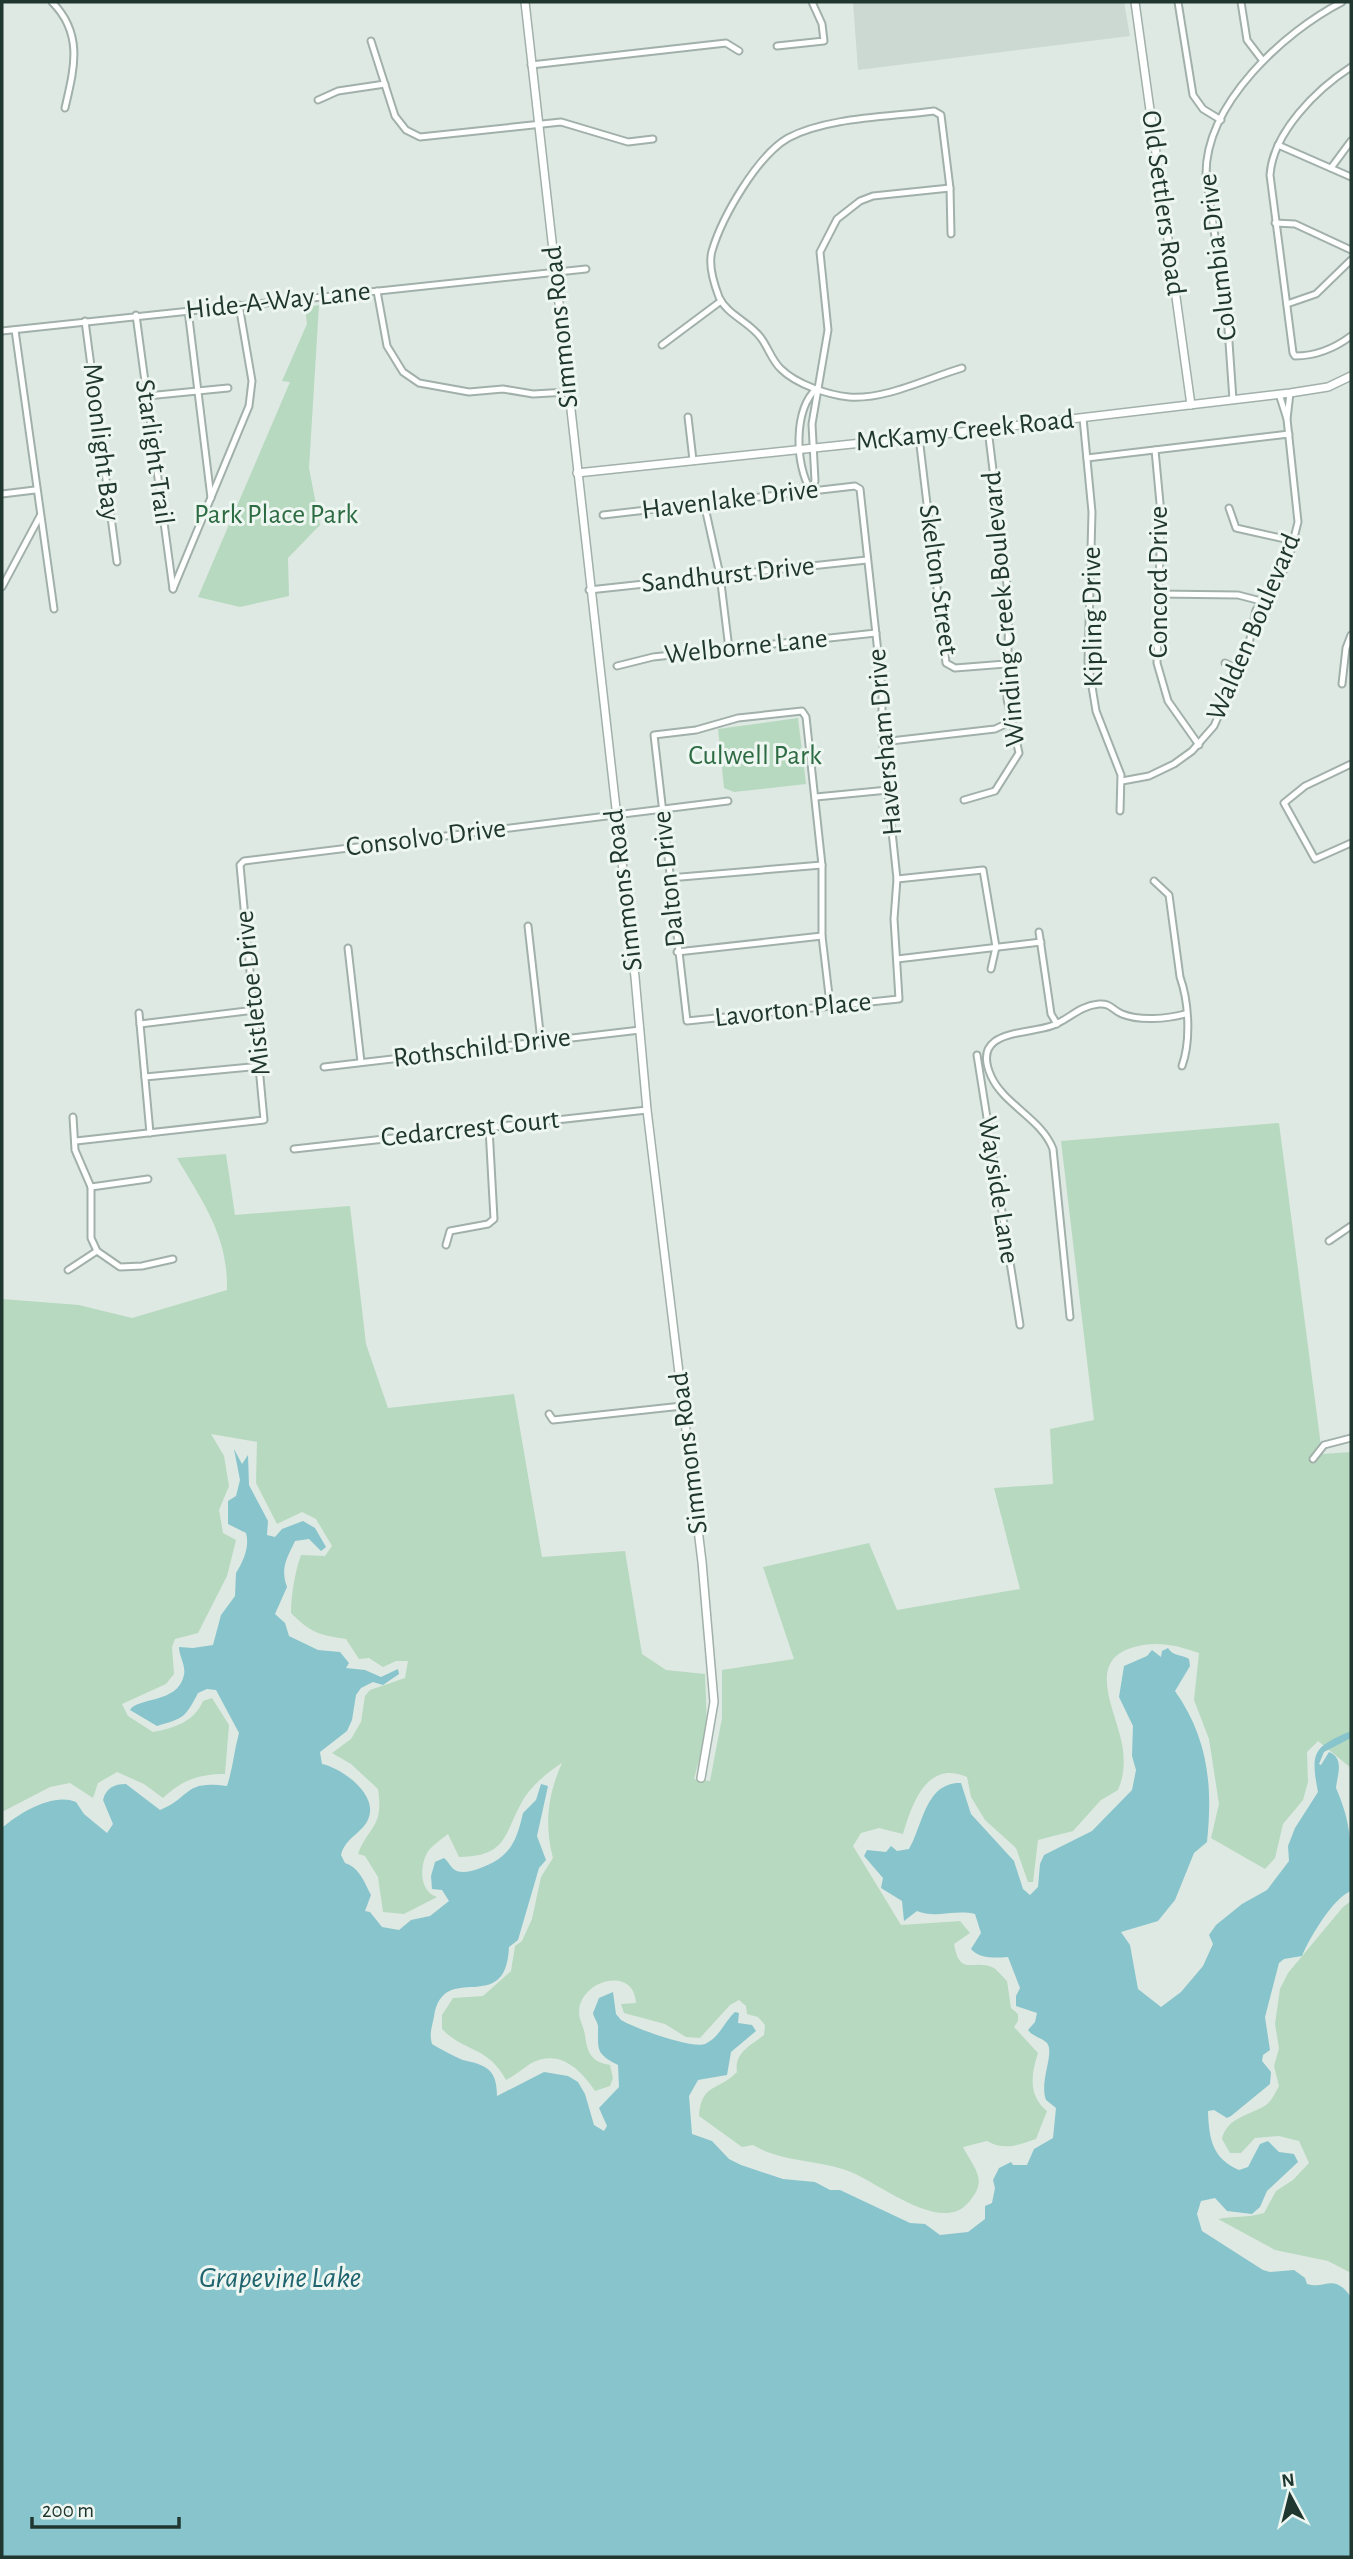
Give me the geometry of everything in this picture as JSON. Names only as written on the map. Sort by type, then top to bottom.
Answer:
[{"type":"street","points":[[54,2],[66,18],[75,44],[75,64],[65,108]]},
{"type":"street","name":"Simmons Road","points":[[525,2],[647,1110],[702,1562],[714,1702],[701,1778]]},
{"type":"street","points":[[776,46],[824,41],[822,24],[812,2]]},
{"type":"street","name":"Old Settlers Road","points":[[1135,2],[1191,405]]},
{"type":"street","points":[[1178,2],[1193,95],[1203,109],[1221,120]]},
{"type":"street","points":[[1241,2],[1247,40],[1263,61]]},
{"type":"street","name":"Columbia Drive","points":[[1233,400],[1228,328],[1206,174],[1208,152],[1221,120],[1263,61],[1301,26],[1342,2]]},
{"type":"street","points":[[371,41],[398,121],[405,130],[420,136],[561,122],[628,142],[653,139]]},
{"type":"street","points":[[531,65],[726,43],[739,51]]},
{"type":"street","points":[[1351,67],[1312,100],[1278,145],[1270,175],[1295,356],[1331,348],[1351,337]]},
{"type":"street","points":[[318,100],[338,91],[385,85]]},
{"type":"street","points":[[951,234],[950,188],[941,115],[934,111],[816,126],[787,139],[774,150],[741,190],[711,253],[712,275],[721,301],[760,335],[779,368],[795,380],[849,397],[879,394],[961,368]]},
{"type":"street","points":[[1331,168],[1351,141]]},
{"type":"street","points":[[1278,145],[1351,177]]},
{"type":"street","points":[[811,491],[815,481],[811,447],[817,388],[828,330],[820,252],[837,219],[860,201],[873,196],[950,188]]},
{"type":"street","points":[[1275,223],[1295,224],[1351,250]]},
{"type":"street","points":[[1287,304],[1316,294],[1351,260]]},
{"type":"street","name":"Hide-A-Way Lane","points":[[2,331],[586,269]]},
{"type":"street","points":[[377,291],[387,346],[403,372],[419,383],[469,392],[503,389],[533,394],[568,392]]},
{"type":"street","points":[[662,345],[721,301]]},
{"type":"street","points":[[211,501],[251,395],[252,381],[239,305]]},
{"type":"street","points":[[188,310],[211,501]]},
{"type":"street","name":"Starlight Trail","points":[[136,316],[173,589],[211,501]]},
{"type":"street","name":"Moonlight Bay","points":[[85,321],[117,562]]},
{"type":"street","points":[[15,330],[35,490],[54,609]]},
{"type":"street","name":"McKamy Creek Road","points":[[577,473],[919,437],[1290,393],[1328,387],[1351,376]]},
{"type":"street","points":[[147,396],[228,387]]},
{"type":"street","points":[[811,491],[805,481],[800,427],[808,397],[817,388]]},
{"type":"street","name":"Walden Boulevard","points":[[1287,419],[1290,393]]},
{"type":"street","name":"Walden Boulevard","points":[[1122,781],[1159,773],[1199,745],[1214,726],[1239,670],[1262,601],[1276,585],[1294,541],[1298,522],[1287,419],[1279,394]]},
{"type":"street","points":[[688,417],[693,460]]},
{"type":"street","name":"Kipling Drive","points":[[1083,418],[1092,512],[1088,662],[1096,711],[1122,781],[1120,811]]},
{"type":"street","name":"Winding Creek Boulevard","points":[[964,800],[989,795],[1007,776],[1019,753],[1007,699],[1009,601],[988,429]]},
{"type":"street","points":[[1087,457],[1289,434]]},
{"type":"street","name":"Skelton Street","points":[[919,437],[946,663],[955,668],[1006,664]]},
{"type":"street","name":"Concord Drive","points":[[1154,450],[1161,514],[1157,663],[1162,687],[1178,720],[1199,745]]},
{"type":"street","name":"Havenlake Drive","points":[[603,515],[858,486]]},
{"type":"street","name":"Haversham Drive","points":[[858,486],[882,689],[882,742],[897,879],[894,919],[899,999]]},
{"type":"street","points":[[2,494],[35,490]]},
{"type":"street","points":[[704,503],[720,575],[729,649]]},
{"type":"street","points":[[1229,508],[1236,528],[1294,541]]},
{"type":"street","points":[[2,587],[40,514]]},
{"type":"street","name":"Sandhurst Drive","points":[[589,590],[867,560]]},
{"type":"street","points":[[1158,594],[1238,595],[1262,601]]},
{"type":"street","name":"Welborne Lane","points":[[617,666],[653,657],[876,633]]},
{"type":"street","points":[[1342,684],[1346,648],[1351,635]]},
{"type":"street","points":[[1224,663],[1239,670]]},
{"type":"street","name":"Dalton Drive","points":[[687,1021],[654,736],[706,728],[738,718],[802,711],[808,721],[816,797]]},
{"type":"street","points":[[882,742],[995,729],[1012,721]]},
{"type":"street","points":[[1351,764],[1305,786],[1284,803],[1315,859],[1351,843]]},
{"type":"street","points":[[830,1004],[822,936],[822,865],[816,797],[888,790]]},
{"type":"street","name":"Consolvo Drive","points":[[240,865],[249,859],[729,801]]},
{"type":"street","name":"Mistletoe Drive","points":[[150,1133],[264,1120],[256,1010],[240,865]]},
{"type":"street","points":[[669,878],[822,865]]},
{"type":"street","points":[[897,879],[983,870],[996,947],[991,970]]},
{"type":"street","points":[[1154,881],[1169,895],[1185,1014],[1187,1053],[1182,1066]]},
{"type":"street","points":[[528,926],[541,1041]]},
{"type":"street","points":[[1039,932],[1051,1014],[1057,1024]]},
{"type":"street","points":[[677,951],[822,936]]},
{"type":"street","points":[[897,959],[1041,942]]},
{"type":"street","points":[[348,948],[360,1062]]},
{"type":"street","name":"Lavorton Place","points":[[687,1021],[830,1004],[899,999]]},
{"type":"street","points":[[1070,1317],[1054,1149],[1042,1130],[992,1079],[988,1058],[990,1047],[1008,1033],[1057,1024],[1073,1012],[1097,1004],[1109,1004],[1123,1015],[1153,1018],[1185,1014]]},
{"type":"street","points":[[140,1024],[256,1010]]},
{"type":"street","points":[[76,1141],[150,1133],[139,1013]]},
{"type":"street","name":"Rothschild Drive","points":[[324,1067],[640,1030]]},
{"type":"street","name":"Wayside Lane","points":[[977,1055],[1020,1325]]},
{"type":"street","points":[[145,1077],[261,1066]]},
{"type":"street","name":"Cedarcrest Court","points":[[294,1149],[647,1110]]},
{"type":"street","points":[[73,1117],[77,1159],[90,1187],[91,1238],[97,1251],[120,1267],[142,1266],[173,1259]]},
{"type":"street","points":[[446,1245],[450,1231],[488,1224],[494,1219],[489,1128]]},
{"type":"street","points":[[90,1187],[148,1179]]},
{"type":"street","points":[[1329,1241],[1351,1226]]},
{"type":"street","points":[[68,1270],[97,1251]]},
{"type":"street","points":[[549,1414],[553,1420],[682,1406]]},
{"type":"street","points":[[1313,1459],[1324,1445],[1351,1438]]},
{"type":"shaded area","points":[[853,2],[1124,2],[1130,36],[858,70]]},
{"type":"green space","name":"Park Place Park","points":[[319,305],[309,468],[320,525],[288,558],[289,596],[240,607],[198,597],[290,382],[282,381],[307,324],[305,307]]},
{"type":"green space","name":"Culwell Park","points":[[798,718],[806,784],[734,792],[724,788],[718,729]]},
{"type":"green space","points":[[1279,1123],[1322,1454],[1351,1452],[1351,1768],[1318,1741],[1307,1752],[1308,1782],[1303,1800],[1283,1824],[1275,1858],[1265,1869],[1211,1838],[1219,1804],[1209,1739],[1194,1700],[1199,1653],[1174,1646],[1148,1644],[1118,1654],[1107,1673],[1109,1697],[1123,1754],[1118,1790],[1101,1800],[1073,1831],[1038,1840],[1033,1882],[1028,1882],[1016,1848],[985,1820],[971,1797],[967,1777],[953,1773],[941,1774],[923,1788],[911,1810],[903,1834],[879,1828],[861,1833],[853,1846],[901,1925],[960,1921],[970,1933],[954,1944],[960,1961],[968,1965],[994,1968],[1007,1981],[1011,2008],[1018,2014],[1014,2027],[1038,2053],[1034,2069],[1034,2092],[1047,2111],[1036,2139],[1012,2146],[1000,2146],[987,2141],[963,2147],[979,2181],[974,2196],[955,2211],[942,2213],[926,2210],[839,2168],[776,2155],[753,2145],[742,2147],[699,2116],[700,2105],[707,2093],[737,2072],[741,2055],[764,2035],[765,2025],[758,2017],[747,2014],[746,2006],[739,2000],[730,2005],[700,2038],[686,2037],[665,2024],[624,2013],[621,2004],[636,2003],[633,1990],[625,1983],[604,1982],[593,1987],[580,2006],[580,2019],[589,2051],[594,2059],[610,2065],[613,2078],[610,2086],[595,2091],[583,2075],[568,2063],[550,2058],[530,2064],[506,2080],[484,2055],[459,2042],[442,2029],[442,2015],[453,1998],[483,1996],[511,1971],[515,1946],[522,1941],[532,1919],[541,1877],[553,1858],[549,1809],[553,1786],[562,1763],[526,1795],[507,1833],[496,1848],[475,1856],[459,1857],[448,1834],[431,1848],[424,1859],[424,1885],[437,1897],[404,1914],[383,1912],[378,1877],[365,1856],[358,1854],[377,1819],[378,1789],[351,1764],[332,1753],[351,1739],[361,1722],[365,1696],[370,1690],[405,1678],[408,1661],[396,1661],[383,1667],[369,1658],[359,1659],[346,1639],[316,1632],[291,1613],[301,1555],[325,1556],[332,1546],[316,1519],[302,1512],[277,1524],[256,1483],[257,1442],[211,1434],[224,1456],[229,1486],[219,1510],[223,1533],[236,1540],[227,1576],[198,1633],[175,1639],[172,1647],[174,1674],[166,1684],[122,1704],[128,1716],[153,1732],[189,1719],[203,1701],[212,1698],[229,1725],[225,1774],[191,1779],[163,1798],[144,1784],[117,1772],[98,1783],[93,1798],[70,1783],[50,1787],[2,1812],[2,1299],[79,1305],[132,1318],[227,1290],[219,1237],[205,1206],[177,1158],[226,1154],[235,1215],[350,1206],[366,1344],[388,1408],[514,1394],[542,1557],[625,1551],[642,1654],[666,1670],[705,1674],[707,1729],[694,1779],[710,1781],[722,1718],[722,1670],[794,1659],[763,1567],[869,1543],[897,1610],[1020,1589],[994,1488],[1053,1484],[1050,1429],[1094,1420],[1061,1141]]},
{"type":"green space","points":[[1351,1901],[1351,2273],[1328,2261],[1275,2250],[1218,2219],[1264,2213],[1276,2191],[1293,2180],[1309,2163],[1299,2141],[1279,2136],[1255,2138],[1241,2153],[1230,2153],[1222,2139],[1234,2121],[1266,2105],[1275,2094],[1279,2086],[1274,2066],[1279,2048],[1275,2024],[1280,1989],[1288,1973]]},
{"type":"water","name":"Grapevine Lake","points":[[234,1449],[242,1464],[248,1455],[249,1485],[268,1521],[267,1535],[275,1537],[282,1529],[303,1521],[315,1528],[326,1547],[321,1551],[309,1539],[295,1541],[287,1558],[284,1574],[287,1587],[275,1614],[285,1623],[289,1636],[318,1650],[340,1652],[349,1663],[346,1668],[365,1670],[381,1677],[398,1669],[399,1674],[383,1685],[373,1682],[361,1688],[356,1695],[352,1720],[347,1731],[320,1752],[322,1764],[347,1776],[368,1799],[370,1808],[367,1822],[347,1843],[341,1855],[345,1863],[364,1880],[371,1895],[365,1911],[370,1912],[382,1927],[399,1930],[411,1920],[430,1916],[449,1901],[442,1890],[432,1889],[431,1876],[435,1862],[444,1858],[454,1869],[463,1872],[478,1869],[497,1860],[514,1841],[523,1813],[536,1800],[541,1784],[548,1786],[537,1836],[546,1860],[539,1868],[518,1940],[509,1947],[505,1968],[497,1980],[486,1985],[449,1991],[440,2000],[431,2030],[432,2044],[489,2070],[495,2080],[497,2096],[544,2072],[568,2076],[578,2082],[585,2094],[594,2125],[604,2131],[607,2126],[599,2108],[619,2087],[618,2065],[606,2058],[599,2047],[598,2027],[593,2013],[599,1998],[613,1992],[616,2014],[621,2020],[663,2037],[698,2045],[710,2041],[735,2012],[739,2013],[738,2023],[752,2025],[756,2031],[731,2052],[727,2075],[698,2080],[689,2096],[692,2134],[712,2141],[729,2159],[741,2165],[783,2179],[815,2182],[830,2190],[840,2190],[910,2223],[925,2224],[940,2235],[968,2232],[985,2219],[985,2206],[992,2203],[995,2188],[993,2180],[999,2168],[1011,2162],[1013,2165],[1027,2165],[1034,2149],[1053,2138],[1056,2108],[1046,2100],[1044,2093],[1049,2048],[1045,2041],[1028,2030],[1035,2022],[1037,2013],[1016,2006],[1016,1996],[1020,1988],[1008,1957],[983,1956],[971,1949],[981,1933],[975,1914],[931,1914],[917,1911],[904,1921],[902,1901],[881,1888],[883,1878],[864,1856],[867,1850],[886,1852],[891,1846],[897,1851],[909,1849],[932,1797],[949,1785],[961,1783],[971,1814],[1014,1861],[1023,1889],[1030,1895],[1038,1887],[1040,1864],[1044,1855],[1092,1831],[1132,1790],[1136,1770],[1132,1756],[1133,1726],[1119,1697],[1124,1666],[1147,1656],[1152,1650],[1161,1657],[1162,1651],[1168,1648],[1172,1653],[1186,1657],[1190,1666],[1175,1691],[1195,1726],[1206,1763],[1209,1801],[1207,1842],[1194,1853],[1175,1900],[1158,1921],[1121,1932],[1130,1945],[1138,1989],[1161,2007],[1181,1992],[1203,1966],[1213,1944],[1209,1935],[1216,1925],[1242,1904],[1267,1890],[1289,1861],[1288,1846],[1295,1828],[1318,1792],[1315,1759],[1318,1752],[1329,1742],[1351,1731],[1351,1738],[1324,1752],[1319,1764],[1321,1765],[1329,1752],[1339,1763],[1336,1788],[1348,1826],[1351,1891],[1330,1910],[1302,1956],[1284,1959],[1279,1963],[1265,2017],[1270,2050],[1263,2055],[1262,2061],[1271,2072],[1270,2084],[1227,2118],[1214,2110],[1208,2111],[1211,2139],[1223,2160],[1230,2165],[1239,2170],[1248,2167],[1260,2144],[1268,2141],[1279,2152],[1294,2154],[1298,2162],[1267,2191],[1260,2207],[1252,2214],[1227,2211],[1215,2198],[1201,2201],[1197,2214],[1202,2231],[1263,2270],[1294,2270],[1305,2278],[1307,2284],[1334,2283],[1351,2297],[1351,2557],[2,2557],[3,1827],[37,1806],[67,1800],[76,1802],[84,1814],[107,1833],[113,1824],[103,1800],[106,1792],[114,1786],[126,1784],[160,1810],[202,1785],[227,1786],[239,1733],[216,1690],[207,1689],[198,1693],[183,1716],[157,1726],[130,1710],[174,1691],[184,1675],[179,1647],[213,1645],[221,1615],[235,1596],[236,1573],[247,1544],[246,1533],[228,1524],[228,1501],[236,1496],[240,1480]]}]
